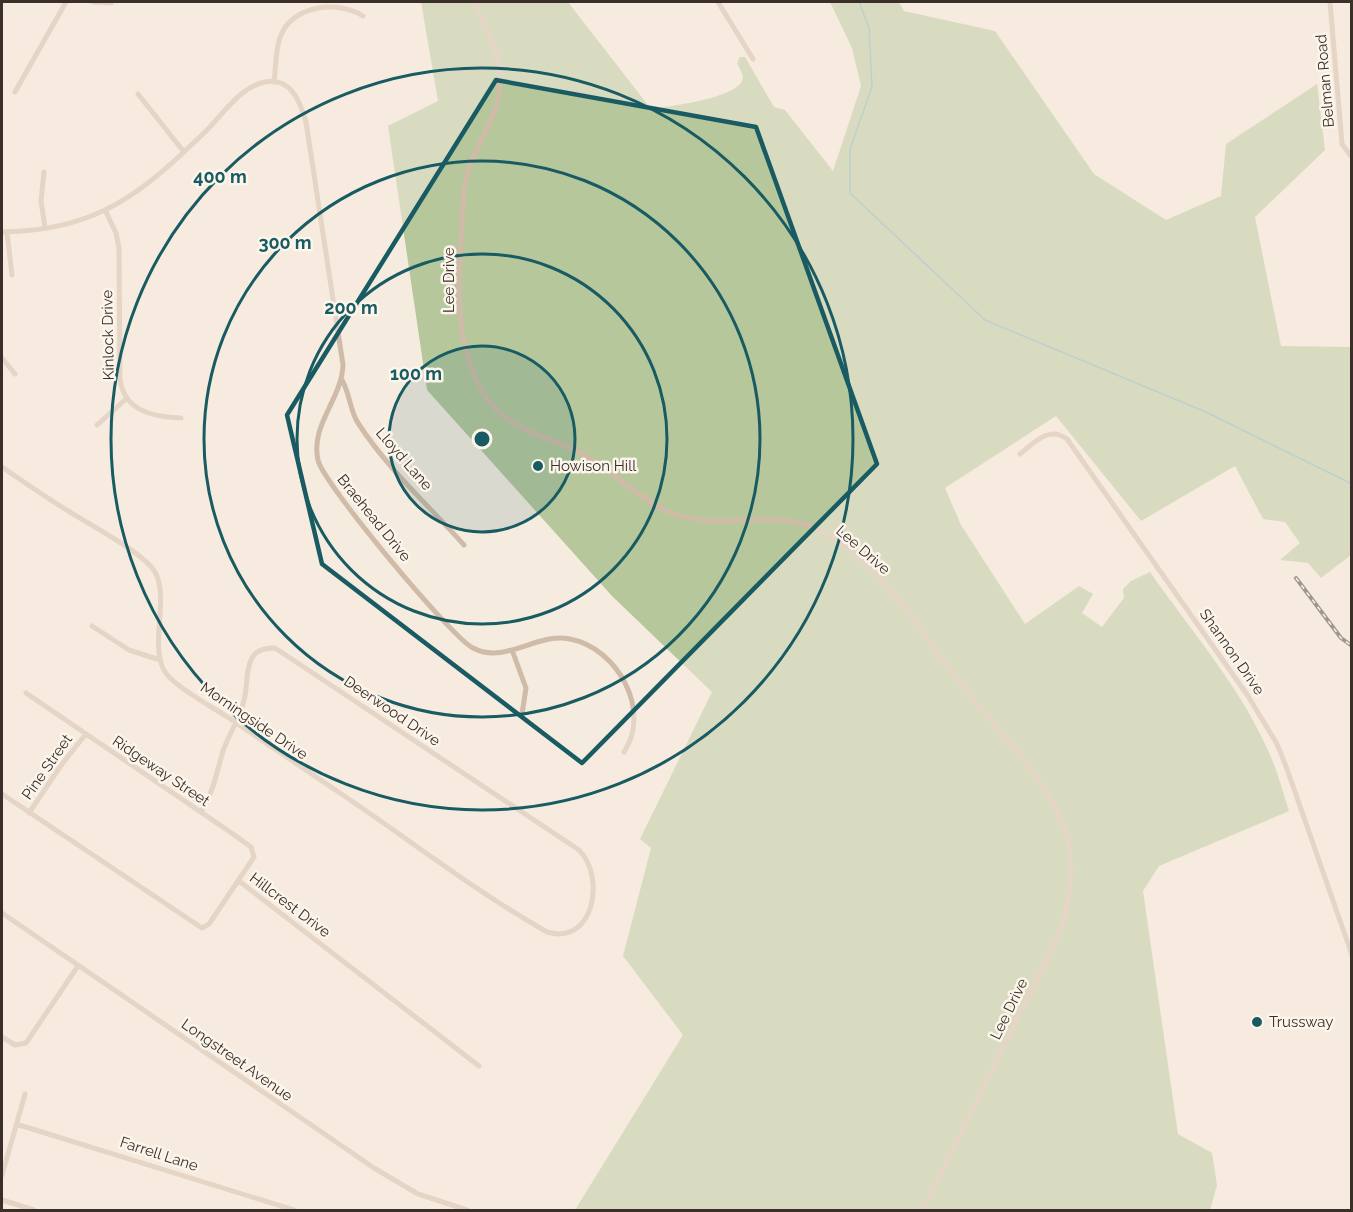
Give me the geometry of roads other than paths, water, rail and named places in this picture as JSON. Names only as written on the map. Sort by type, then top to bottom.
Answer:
[{"type":"street","points":[[15,92],[66,2]]},
{"type":"street","points":[[93,2],[111,3]]},
{"type":"street","name":"Lee Drive","points":[[474,2],[494,51],[500,82],[495,112],[466,176],[458,292],[465,344],[484,395],[510,421],[590,459],[665,511],[706,521],[795,521],[812,526],[839,542],[888,588],[968,693],[1031,768],[1052,803],[1065,831],[1071,858],[1071,885],[1059,934],[923,1210]]},
{"type":"street","points":[[718,2],[753,58]]},
{"type":"street","name":"Belman Road","points":[[1330,2],[1342,144],[1350,155]]},
{"type":"street","points":[[12,275],[4,232],[45,228],[106,212],[131,197],[184,152],[245,92],[260,83],[274,82],[280,37],[292,20],[326,7],[347,8],[363,16]]},
{"type":"street","name":"Braehead Drive","points":[[274,82],[285,85],[296,94],[306,122],[343,365],[342,380],[317,437],[316,454],[323,473],[456,636],[477,650],[499,653],[543,641],[566,638],[582,643],[602,656],[624,678],[631,695],[632,732],[624,752]]},
{"type":"street","points":[[138,94],[184,152]]},
{"type":"street","points":[[45,172],[41,201],[45,228]]},
{"type":"street","name":"Kinlock Drive","points":[[106,212],[116,233],[119,248],[120,379],[126,399],[135,407],[146,412],[181,418]]},
{"type":"street","points":[[2,358],[15,374]]},
{"type":"street","name":"Lloyd Lane","points":[[342,380],[350,393],[357,422],[404,481],[465,545]]},
{"type":"street","points":[[97,425],[126,399]]},
{"type":"street","name":"Shannon Drive","points":[[1020,454],[1050,433],[1067,439],[1248,696],[1280,752],[1352,955]]},
{"type":"street","points":[[2,467],[127,548],[153,569],[159,585],[160,660],[129,650],[92,626]]},
{"type":"street","name":"Deerwood Drive","points":[[201,812],[216,783],[223,752],[245,699],[249,668],[254,655],[269,648],[282,651],[585,856],[592,868],[594,888],[588,913],[576,930]]},
{"type":"street","points":[[512,650],[526,688],[522,714]]},
{"type":"street","name":"Morningside Drive","points":[[160,660],[169,677],[536,925],[554,934],[576,930]]},
{"type":"street","name":"Ridgeway Street","points":[[26,693],[252,849],[253,862],[239,881]]},
{"type":"street","name":"Pine Street","points":[[29,813],[85,735]]},
{"type":"street","name":"Hillcrest Drive","points":[[2,794],[202,928],[208,924],[239,881],[480,1066]]},
{"type":"street","name":"Longstreet Avenue","points":[[2,913],[408,1190],[443,1204],[466,1210]]},
{"type":"street","points":[[2,1037],[15,1045],[26,1043],[78,966]]},
{"type":"street","points":[[2,1174],[25,1094]]},
{"type":"street","name":"Farrell Lane","points":[[16,1124],[294,1210]]},
{"type":"street","points":[[2,1200],[34,1210]]},
{"type":"street","points":[[441,1210],[443,1204]]},
{"type":"waterway","points":[[859,2],[869,28],[872,87],[850,149],[850,193],[985,320],[1206,412],[1352,484]]},
{"type":"railway","points":[[1296,578],[1341,638],[1352,646]]},
{"type":"place","name":"Howison Hill","points":[[538,466]]},
{"type":"place","name":"Trussway","points":[[1257,1022]]}]
